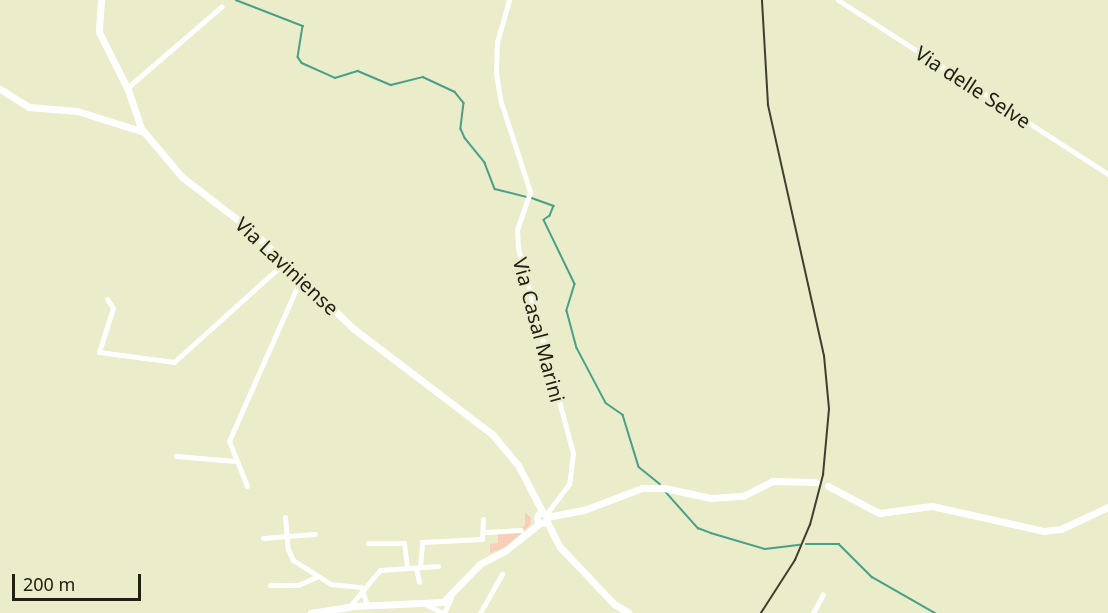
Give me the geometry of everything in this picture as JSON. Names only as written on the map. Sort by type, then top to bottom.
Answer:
[{"type":"street","points":[[101,0],[99,30],[127,88],[142,131]]},
{"type":"street","name":"Via Casal Marini","points":[[509,0],[496,46],[496,73],[500,99],[530,190],[518,230],[518,250],[573,453],[570,482],[541,519]]},
{"type":"street","name":"Via delle Selve","points":[[838,0],[1108,174]]},
{"type":"street","points":[[127,88],[222,6]]},
{"type":"street","points":[[0,88],[27,106],[77,111],[142,131]]},
{"type":"street","name":"Via Laviniense","points":[[142,131],[182,177],[244,224],[359,333],[494,435],[518,465],[539,504],[541,519],[550,531],[614,604],[628,613]]},
{"type":"street","points":[[107,299],[113,308],[99,352],[174,362],[285,262]]},
{"type":"street","points":[[247,486],[235,461],[229,440],[301,278]]},
{"type":"street","points":[[176,456],[235,461]]},
{"type":"street","points":[[425,604],[444,613],[451,597],[478,565],[508,549],[541,519],[584,510],[642,488],[668,489],[711,498],[742,496],[776,481],[816,483]]},
{"type":"street","points":[[828,486],[881,513],[932,506],[1040,531],[1059,530],[1108,507]]},
{"type":"street","points":[[285,517],[292,558],[316,577],[337,585],[359,586],[363,591],[367,606]]},
{"type":"street","points":[[419,582],[418,567],[423,541],[479,539],[484,532],[483,519]]},
{"type":"street","points":[[484,532],[521,530]]},
{"type":"street","points":[[263,538],[315,534]]},
{"type":"street","points":[[368,543],[404,543],[407,568]]},
{"type":"street","points":[[353,609],[363,591],[380,570],[438,566]]},
{"type":"street","points":[[480,613],[502,574]]},
{"type":"street","points":[[270,585],[298,585],[316,577]]},
{"type":"street","points":[[813,613],[823,594]]},
{"type":"street","points":[[311,613],[367,606],[425,604],[442,602],[451,597]]},
{"type":"shaded area","points":[[525,512],[531,518],[530,525],[507,547],[490,553],[490,544],[498,543],[498,533],[518,532],[525,525]]},
{"type":"waterway","points":[[236,0],[303,26],[298,57],[302,63],[335,78],[358,71],[391,85],[423,77],[455,92],[464,103],[461,129],[465,138],[485,163],[495,189],[526,197]]},
{"type":"waterway","points":[[532,198],[554,206],[550,216],[544,220],[575,284],[567,311],[577,348],[606,403],[623,415],[639,467],[660,484]]},
{"type":"waterway","points":[[665,491],[698,528],[765,549],[800,545]]},
{"type":"waterway","points":[[806,544],[839,544],[872,577],[935,613]]},
{"type":"railway","points":[[761,613],[795,560],[810,525],[823,475],[829,409],[824,356],[768,105],[762,0]]}]
